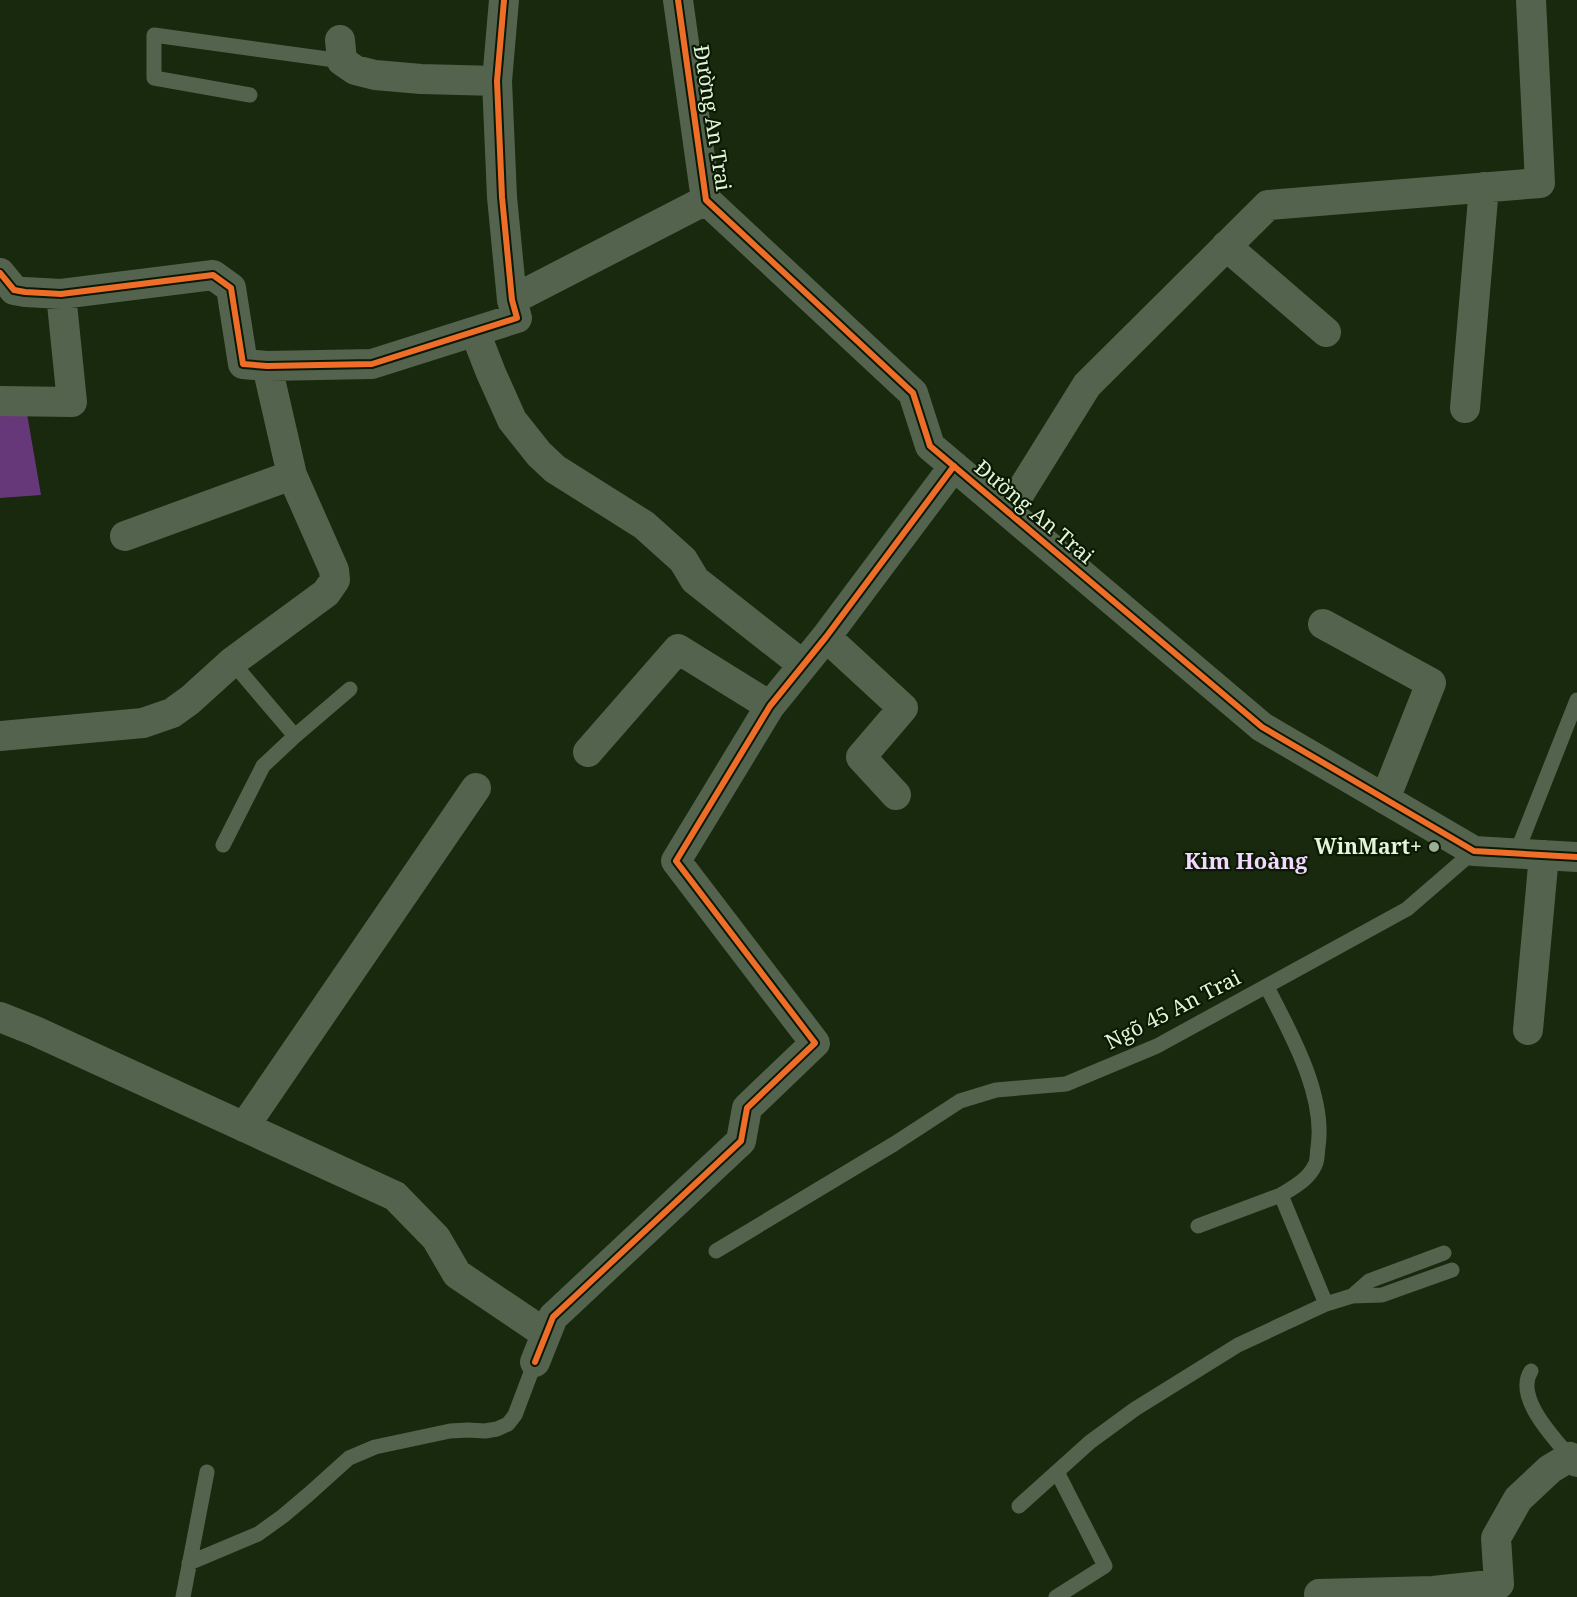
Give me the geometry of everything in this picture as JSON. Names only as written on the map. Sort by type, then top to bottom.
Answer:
[{"type":"street","points":[[0,273],[14,290],[61,294],[213,275],[231,288],[243,363],[267,366],[372,364],[517,318],[512,300],[502,197],[497,81],[504,0]]},
{"type":"street","name":"Đường An Trai","points":[[678,0],[705,200],[913,393],[930,446],[1262,727],[1474,851],[1577,857]]},
{"type":"street","points":[[1008,512],[1087,385],[1268,205],[1540,183],[1531,0]]},
{"type":"street","points":[[341,51],[355,70],[375,75],[497,81]]},
{"type":"street","points":[[1465,408],[1484,188]]},
{"type":"street","points":[[512,300],[705,200]]},
{"type":"street","points":[[1226,246],[1326,332]]},
{"type":"street","points":[[0,401],[72,402],[61,294]]},
{"type":"street","points":[[475,332],[512,420],[539,454],[555,469],[644,525],[683,560],[695,580],[803,665]]},
{"type":"street","points":[[0,736],[143,723],[172,712],[190,700],[232,662],[326,593],[335,580],[334,570],[291,475],[267,366]]},
{"type":"street","points":[[535,1362],[553,1317],[741,1141],[747,1108],[815,1043],[676,861],[770,706],[826,637],[954,466]]},
{"type":"street","points":[[125,536],[291,475]]},
{"type":"street","points":[[1323,624],[1431,683],[1385,799]]},
{"type":"street","points":[[826,637],[903,708],[861,757],[896,795]]},
{"type":"street","points":[[588,752],[678,650],[770,706]]},
{"type":"street","points":[[244,1127],[476,789]]},
{"type":"street","points":[[1528,1030],[1530,855]]},
{"type":"street","points":[[0,1017],[394,1196],[436,1238],[457,1274],[546,1334]]},
{"type":"street","points":[[1319,1594],[1433,1591],[1499,1584],[1496,1538],[1518,1499],[1550,1470],[1574,1460]]},
{"type":"lane","points":[[250,95],[154,78],[154,35],[341,51]]},
{"type":"lane","points":[[232,662],[295,736]]},
{"type":"lane","points":[[223,845],[263,766],[350,688]]},
{"type":"lane","points":[[1530,855],[1577,700]]},
{"type":"lane","name":"Ngõ 45 An Trai","points":[[716,1251],[894,1144],[960,1101],[996,1090],[1065,1084],[1157,1046],[1407,909],[1474,851]]},
{"type":"lane","points":[[1197,1226],[1281,1195],[1304,1180],[1316,1164],[1321,1130],[1312,1091],[1301,1053],[1267,987]]},
{"type":"lane","points":[[1281,1195],[1326,1304]]},
{"type":"lane","points":[[1352,1296],[1369,1281],[1444,1253]]},
{"type":"lane","points":[[1019,1506],[1090,1442],[1135,1409],[1238,1345],[1326,1304],[1352,1296],[1382,1295],[1452,1270]]},
{"type":"lane","points":[[189,1563],[258,1534],[283,1516],[349,1458],[375,1446],[450,1431],[497,1429],[508,1424],[515,1414],[535,1362]]},
{"type":"lane","points":[[1531,1371],[1527,1378],[1529,1396],[1543,1426],[1574,1460]]},
{"type":"lane","points":[[183,1597],[207,1472]]},
{"type":"lane","points":[[1056,1597],[1105,1566],[1057,1472]]},
{"type":"shaded area","points":[[0,401],[25,402],[41,495],[0,498]]},
{"type":"cycle path","points":[[0,273],[14,290],[61,294],[213,275],[231,288],[243,364],[267,366],[372,364],[517,318],[512,300],[502,197],[497,81],[504,0]]},
{"type":"cycle path","points":[[678,0],[706,200],[913,393],[930,446],[1262,727],[1474,851],[1577,857]]},
{"type":"cycle path","points":[[535,1362],[553,1317],[741,1141],[747,1108],[815,1043],[676,861],[770,706],[826,637],[954,466]]},
{"type":"place","name":"WinMart+","points":[[1434,847]]},
{"type":"district","name":"Kim Hoàng","points":[[1246,861]]}]
